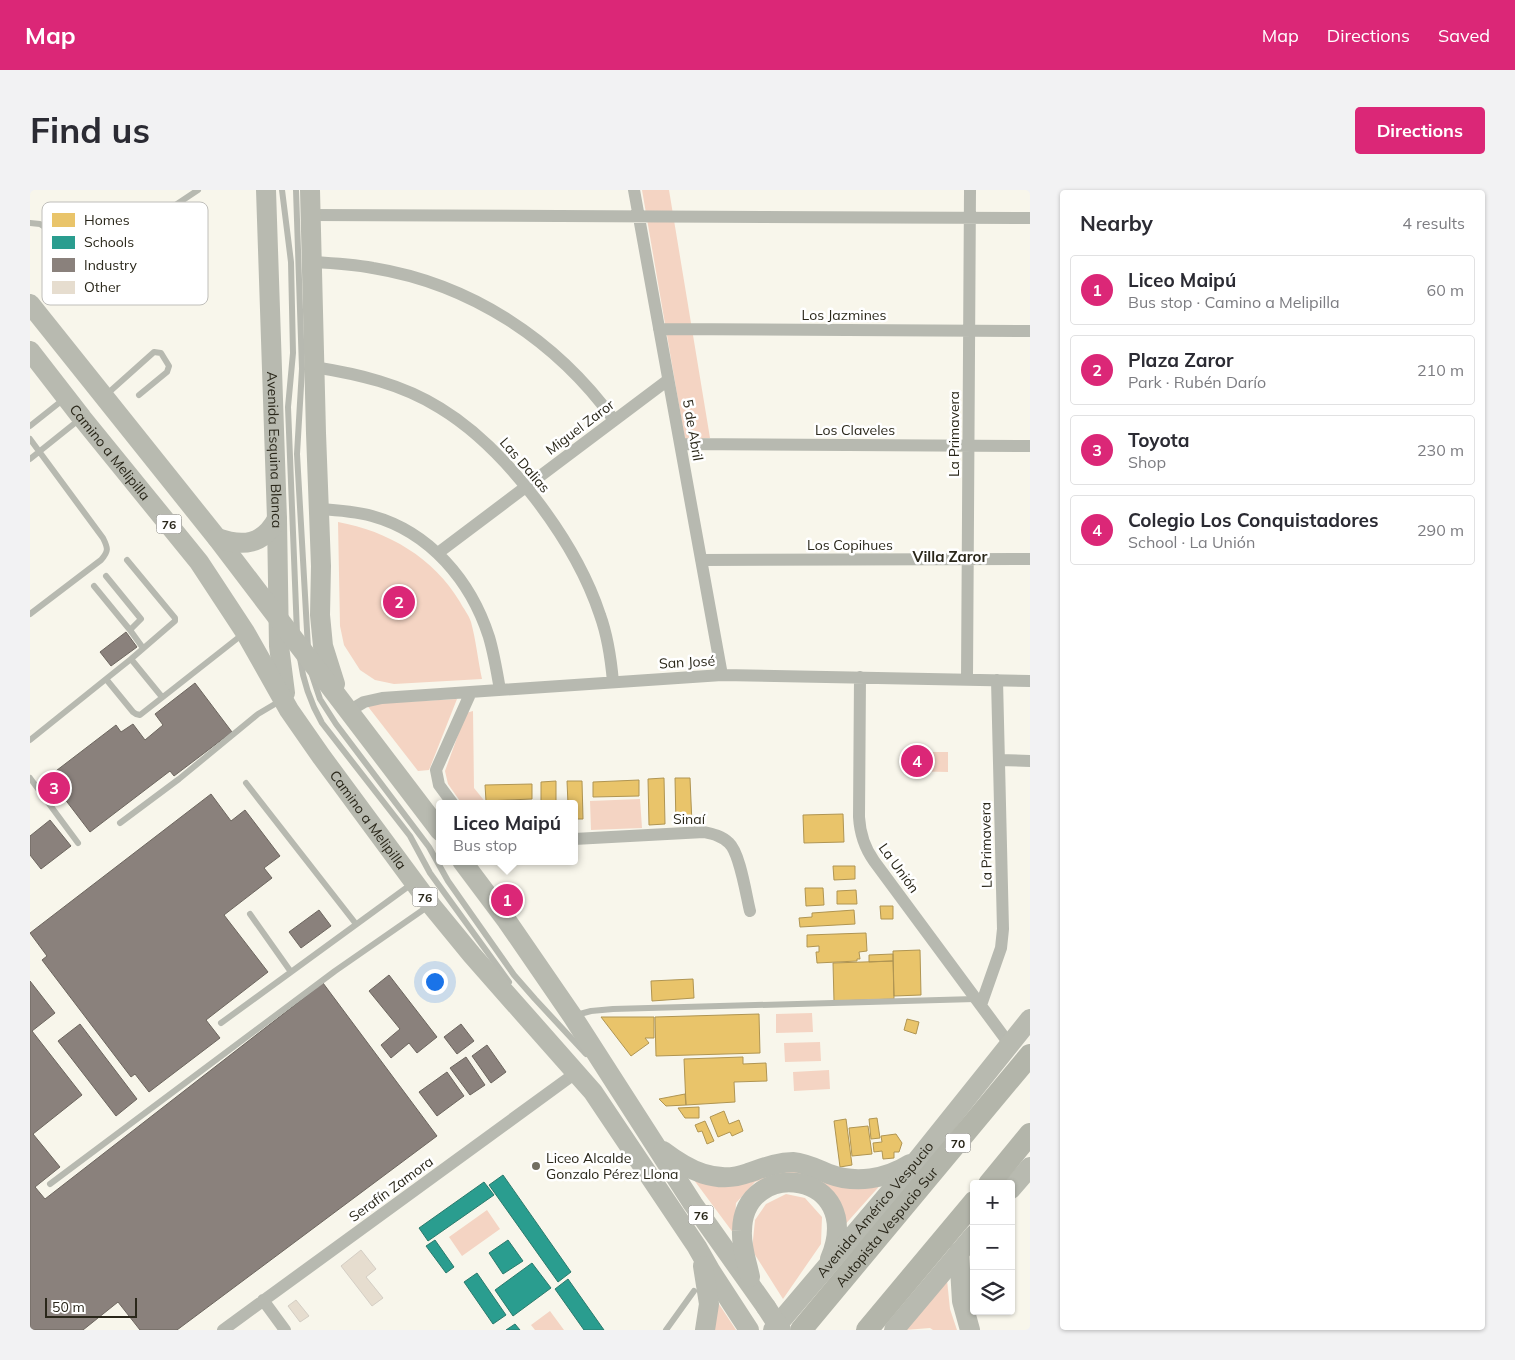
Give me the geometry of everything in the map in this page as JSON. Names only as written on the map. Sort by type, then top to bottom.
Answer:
[{"type":"highway","name":"Autopista Vespucio Sur","points":[[801,1330],[1030,1055]]},
{"type":"highway","points":[[992,1180],[1030,1134]]},
{"type":"highway","points":[[867,1330],[970,1207]]},
{"type":"main road","name":"Avenida Esquina Blanca","points":[[266,190],[277,519],[278,618],[281,668],[286,704]]},
{"type":"main road","points":[[310,190],[321,631],[327,660],[344,704]]},
{"type":"main road","name":"76","points":[[30,304],[217,538],[436,826]]},
{"type":"main road","name":"Camino a Melipilla","points":[[30,351],[199,562],[245,632],[286,704],[431,905],[472,955],[577,1072],[610,1116],[697,1247],[749,1330]]},
{"type":"main road","points":[[217,538],[236,543],[254,541],[268,532],[277,519]]},
{"type":"main road","name":"76","points":[[465,865],[507,921],[573,1016],[693,1204],[781,1330]]},
{"type":"main road","name":"Avenida Américo Vespucio","points":[[773,1330],[918,1159],[1030,1019]]},
{"type":"main road","points":[[653,1142],[691,1170],[716,1177],[736,1176],[774,1164],[790,1162],[809,1165],[838,1177],[849,1179],[871,1178],[896,1172],[918,1159]]},
{"type":"main road","points":[[1015,1184],[1030,1167]]},
{"type":"main road","points":[[752,1286],[743,1245],[744,1218],[758,1195],[779,1183],[795,1182],[811,1186],[823,1194],[830,1204],[835,1217],[836,1233],[834,1249],[828,1264]]},
{"type":"main road","points":[[894,1330],[970,1240]]},
{"type":"main road","points":[[697,1247],[707,1284],[709,1304],[706,1330]]},
{"type":"main road","points":[[959,1252],[961,1293],[970,1330]]},
{"type":"street","name":"5 de Abril","points":[[634,190],[722,675]]},
{"type":"street","name":"La Primavera","points":[[967,679],[970,190]]},
{"type":"street","points":[[311,215],[1030,218]]},
{"type":"street","points":[[312,262],[353,265],[397,273],[443,287],[488,308],[516,324],[550,350],[585,383],[614,420]]},
{"type":"street","name":"Los Jazmines","points":[[659,329],[1030,332]]},
{"type":"street","name":"Las Dalias","points":[[314,367],[382,382],[410,392],[439,407],[467,426],[487,444],[525,487],[563,538],[595,599],[606,632],[613,682]]},
{"type":"street","name":"Miguel Zaror","points":[[438,553],[668,380]]},
{"type":"street","name":"Los Claveles","points":[[680,444],[1030,446]]},
{"type":"street","points":[[319,509],[354,512],[388,521],[414,535],[438,553],[464,584],[482,619],[493,652],[500,690]]},
{"type":"street","name":"Los Copihues","points":[[701,560],[1030,559]]},
{"type":"street","name":"San José","points":[[344,704],[373,699],[722,675],[1030,681]]},
{"type":"street","name":"La Unión","points":[[860,677],[859,817],[862,838],[869,854],[1010,1045]]},
{"type":"street","name":"La Primavera","points":[[979,1002],[1001,948],[1003,929],[997,680]]},
{"type":"street","points":[[450,800],[439,785],[436,770],[471,692]]},
{"type":"street","points":[[999,760],[1030,761]]},
{"type":"street","name":"Sinaí","points":[[578,839],[704,832],[717,835],[728,842],[735,850],[750,911]]},
{"type":"street","name":"Serafín Zamora","points":[[223,1330],[577,1072]]},
{"type":"street","points":[[263,1300],[285,1330]]},
{"type":"lane","points":[[180,202],[198,190]]},
{"type":"lane","points":[[282,190],[291,262],[293,353],[288,407],[295,611],[304,652],[324,707],[428,847],[436,861]]},
{"type":"lane","points":[[296,190],[302,369],[297,454],[305,685],[322,722],[410,836],[430,873],[511,985]]},
{"type":"lane","points":[[104,397],[154,352],[161,353],[169,366],[167,372],[138,395]]},
{"type":"lane","points":[[30,426],[66,398]]},
{"type":"lane","points":[[30,459],[82,418]]},
{"type":"lane","points":[[30,439],[108,546],[108,553],[101,560],[30,614]]},
{"type":"lane","points":[[30,740],[176,621],[127,560]]},
{"type":"lane","points":[[106,576],[141,619],[130,630]]},
{"type":"lane","points":[[94,586],[143,648]]},
{"type":"lane","points":[[106,678],[136,714],[140,714],[245,632]]},
{"type":"lane","points":[[131,659],[162,697]]},
{"type":"lane","points":[[120,823],[179,780],[258,714],[286,704]]},
{"type":"lane","points":[[30,778],[78,843]]},
{"type":"lane","points":[[246,783],[356,924]]},
{"type":"lane","points":[[439,865],[509,967],[535,1000],[622,1092]]},
{"type":"lane","points":[[221,1023],[414,882]]},
{"type":"lane","points":[[50,1184],[335,971],[431,905]]},
{"type":"lane","points":[[250,914],[291,972]]},
{"type":"lane","points":[[520,999],[577,1072]]},
{"type":"lane","points":[[573,1016],[591,1011],[613,1009],[979,1002]]},
{"type":"lane","points":[[666,1330],[694,1292]]},
{"type":"shaded area","points":[[642,190],[669,190],[710,438],[685,440]]},
{"type":"shaded area","points":[[338,522],[357,526],[392,540],[408,549],[437,572],[449,586],[470,619],[482,679],[394,684],[375,680],[360,670],[344,645],[340,626]]},
{"type":"shaded area","points":[[457,699],[429,770],[418,771],[366,704]]},
{"type":"shaded area","points":[[473,711],[474,788],[484,800],[459,800],[448,784],[445,771],[466,713]]},
{"type":"shaded area","points":[[905,752],[948,752],[948,772],[905,771]]},
{"type":"shaded area","points":[[640,799],[642,828],[591,830],[590,801]]},
{"type":"shaded area","points":[[812,1013],[813,1032],[776,1033],[776,1014]]},
{"type":"shaded area","points":[[820,1042],[821,1061],[785,1062],[784,1043]]},
{"type":"shaded area","points":[[829,1070],[830,1089],[794,1091],[793,1072]]},
{"type":"shaded area","points":[[785,1168],[884,1181],[842,1228],[839,1209],[773,1176],[755,1182],[736,1203],[734,1234],[691,1176]]},
{"type":"shaded area","points":[[786,1194],[805,1198],[822,1217],[821,1244],[783,1299],[752,1250],[755,1220],[766,1204]]},
{"type":"shaded area","points":[[487,1210],[500,1229],[462,1256],[449,1237]]},
{"type":"shaded area","points":[[947,1280],[950,1309],[957,1330],[933,1330],[930,1328],[905,1330]]},
{"type":"shaded area","points":[[715,1298],[736,1330],[712,1330]]},
{"type":"shaded area","points":[[550,1311],[564,1330],[535,1330],[531,1325]]},
{"type":"building: Homes","points":[[664,778],[665,824],[649,825],[648,779]]},
{"type":"building: Homes","points":[[675,778],[690,778],[692,824],[676,824]]},
{"type":"building: Homes","points":[[639,780],[639,796],[593,797],[593,782]]},
{"type":"building: Homes","points":[[556,781],[556,800],[541,800],[541,782]]},
{"type":"building: Homes","points":[[567,781],[582,781],[583,819],[578,819],[578,800],[568,800]]},
{"type":"building: Homes","points":[[532,784],[532,799],[486,800],[485,785]]},
{"type":"building: Homes","points":[[843,814],[844,842],[804,843],[803,815]]},
{"type":"building: Homes","points":[[833,866],[855,866],[855,879],[834,880]]},
{"type":"building: Homes","points":[[805,888],[823,888],[824,905],[806,906]]},
{"type":"building: Homes","points":[[856,890],[857,904],[837,904],[837,891]]},
{"type":"building: Homes","points":[[880,906],[893,906],[893,919],[881,919]]},
{"type":"building: Homes","points":[[854,910],[855,924],[800,927],[799,918],[812,917],[812,913]]},
{"type":"building: Homes","points":[[866,933],[867,951],[859,952],[860,959],[857,959],[857,961],[817,963],[816,952],[819,952],[819,946],[807,947],[807,935]]},
{"type":"building: Homes","points":[[920,950],[921,995],[894,996],[893,951]]},
{"type":"building: Homes","points":[[893,954],[893,961],[869,962],[869,955]]},
{"type":"building: Homes","points":[[893,961],[894,999],[834,1001],[833,963]]},
{"type":"building: Homes","points":[[693,979],[694,998],[652,1001],[651,981]]},
{"type":"building: Homes","points":[[759,1014],[760,1053],[656,1056],[655,1017]]},
{"type":"building: Homes","points":[[601,1017],[654,1017],[654,1038],[645,1038],[649,1043],[631,1056]]},
{"type":"building: Homes","points":[[907,1019],[919,1022],[916,1034],[904,1030]]},
{"type":"building: Homes","points":[[743,1057],[743,1064],[766,1063],[767,1081],[734,1082],[735,1102],[686,1105],[684,1059]]},
{"type":"building: Homes","points":[[685,1094],[686,1105],[666,1106],[659,1099]]},
{"type":"building: Homes","points":[[699,1107],[699,1118],[685,1118],[678,1108]]},
{"type":"building: Homes","points":[[724,1111],[729,1124],[739,1120],[743,1131],[732,1136],[730,1132],[718,1137],[710,1117]]},
{"type":"building: Homes","points":[[877,1118],[880,1138],[871,1139],[869,1119]]},
{"type":"building: Homes","points":[[846,1119],[852,1165],[840,1167],[834,1121]]},
{"type":"building: Homes","points":[[705,1121],[714,1141],[707,1144],[702,1131],[698,1132],[695,1125]]},
{"type":"building: Homes","points":[[868,1126],[872,1154],[852,1156],[849,1128]]},
{"type":"building: Homes","points":[[896,1134],[902,1143],[899,1152],[894,1152],[894,1158],[883,1159],[882,1151],[874,1152],[873,1143],[882,1142],[881,1136]]},
{"type":"building: Schools","points":[[503,1175],[571,1272],[558,1282],[489,1185]]},
{"type":"building: Schools","points":[[484,1182],[494,1195],[428,1241],[419,1228]]},
{"type":"building: Schools","points":[[435,1240],[454,1267],[446,1273],[426,1246]]},
{"type":"building: Schools","points":[[508,1240],[523,1261],[503,1274],[489,1253]]},
{"type":"building: Schools","points":[[532,1263],[551,1288],[513,1316],[495,1290]]},
{"type":"building: Schools","points":[[477,1273],[506,1315],[493,1324],[464,1282]]},
{"type":"building: Schools","points":[[568,1279],[604,1330],[584,1330],[555,1289]]},
{"type":"building: Schools","points":[[515,1324],[520,1330],[506,1330]]},
{"type":"building: Industry","points":[[126,632],[137,647],[111,666],[100,652]]},
{"type":"building: Industry","points":[[195,683],[232,732],[174,776],[170,771],[90,832],[48,777],[116,725],[121,732],[133,724],[145,740],[163,725],[155,714]]},
{"type":"building: Industry","points":[[211,794],[231,821],[245,810],[280,856],[264,868],[272,878],[224,915],[268,972],[206,1020],[220,1038],[149,1092],[135,1074],[131,1077],[42,960],[47,956],[30,933]]},
{"type":"building: Industry","points":[[50,820],[71,846],[41,869],[30,855],[30,836]]},
{"type":"building: Industry","points":[[319,910],[331,926],[301,948],[289,932]]},
{"type":"building: Industry","points":[[389,975],[437,1037],[417,1053],[409,1043],[391,1058],[381,1045],[400,1029],[369,991]]},
{"type":"building: Industry","points":[[30,981],[55,1013],[32,1031],[82,1095],[33,1134],[60,1167],[35,1187],[45,1199],[323,983],[437,1136],[177,1330],[140,1330],[118,1302],[83,1330],[30,1330]]},
{"type":"building: Industry","points":[[80,1024],[137,1099],[116,1116],[58,1041]]},
{"type":"building: Industry","points":[[461,1024],[474,1041],[457,1054],[444,1037]]},
{"type":"building: Industry","points":[[487,1045],[506,1072],[491,1083],[472,1056]]},
{"type":"building: Industry","points":[[466,1057],[485,1085],[470,1095],[450,1068]]},
{"type":"building: Industry","points":[[447,1072],[464,1096],[437,1116],[419,1092]]},
{"type":"building: Other","points":[[361,1250],[376,1269],[366,1277],[383,1298],[372,1306],[341,1266]]},
{"type":"building: Other","points":[[296,1300],[309,1316],[300,1322],[288,1306]]},
{"type":"place","name":"Plaza Zaror","points":[[399,602]]},
{"type":"place","name":"Colegio Los Conquistadores","points":[[917,761]]},
{"type":"place","name":"Toyota","points":[[54,788]]},
{"type":"place","name":"Liceo Maipú","points":[[507,900]]},
{"type":"place","name":"Liceo Alcalde Gonzalo Pérez Llona","points":[[536,1166]]},
{"type":"district","name":"Villa Zaror","points":[[950,556]]}]
